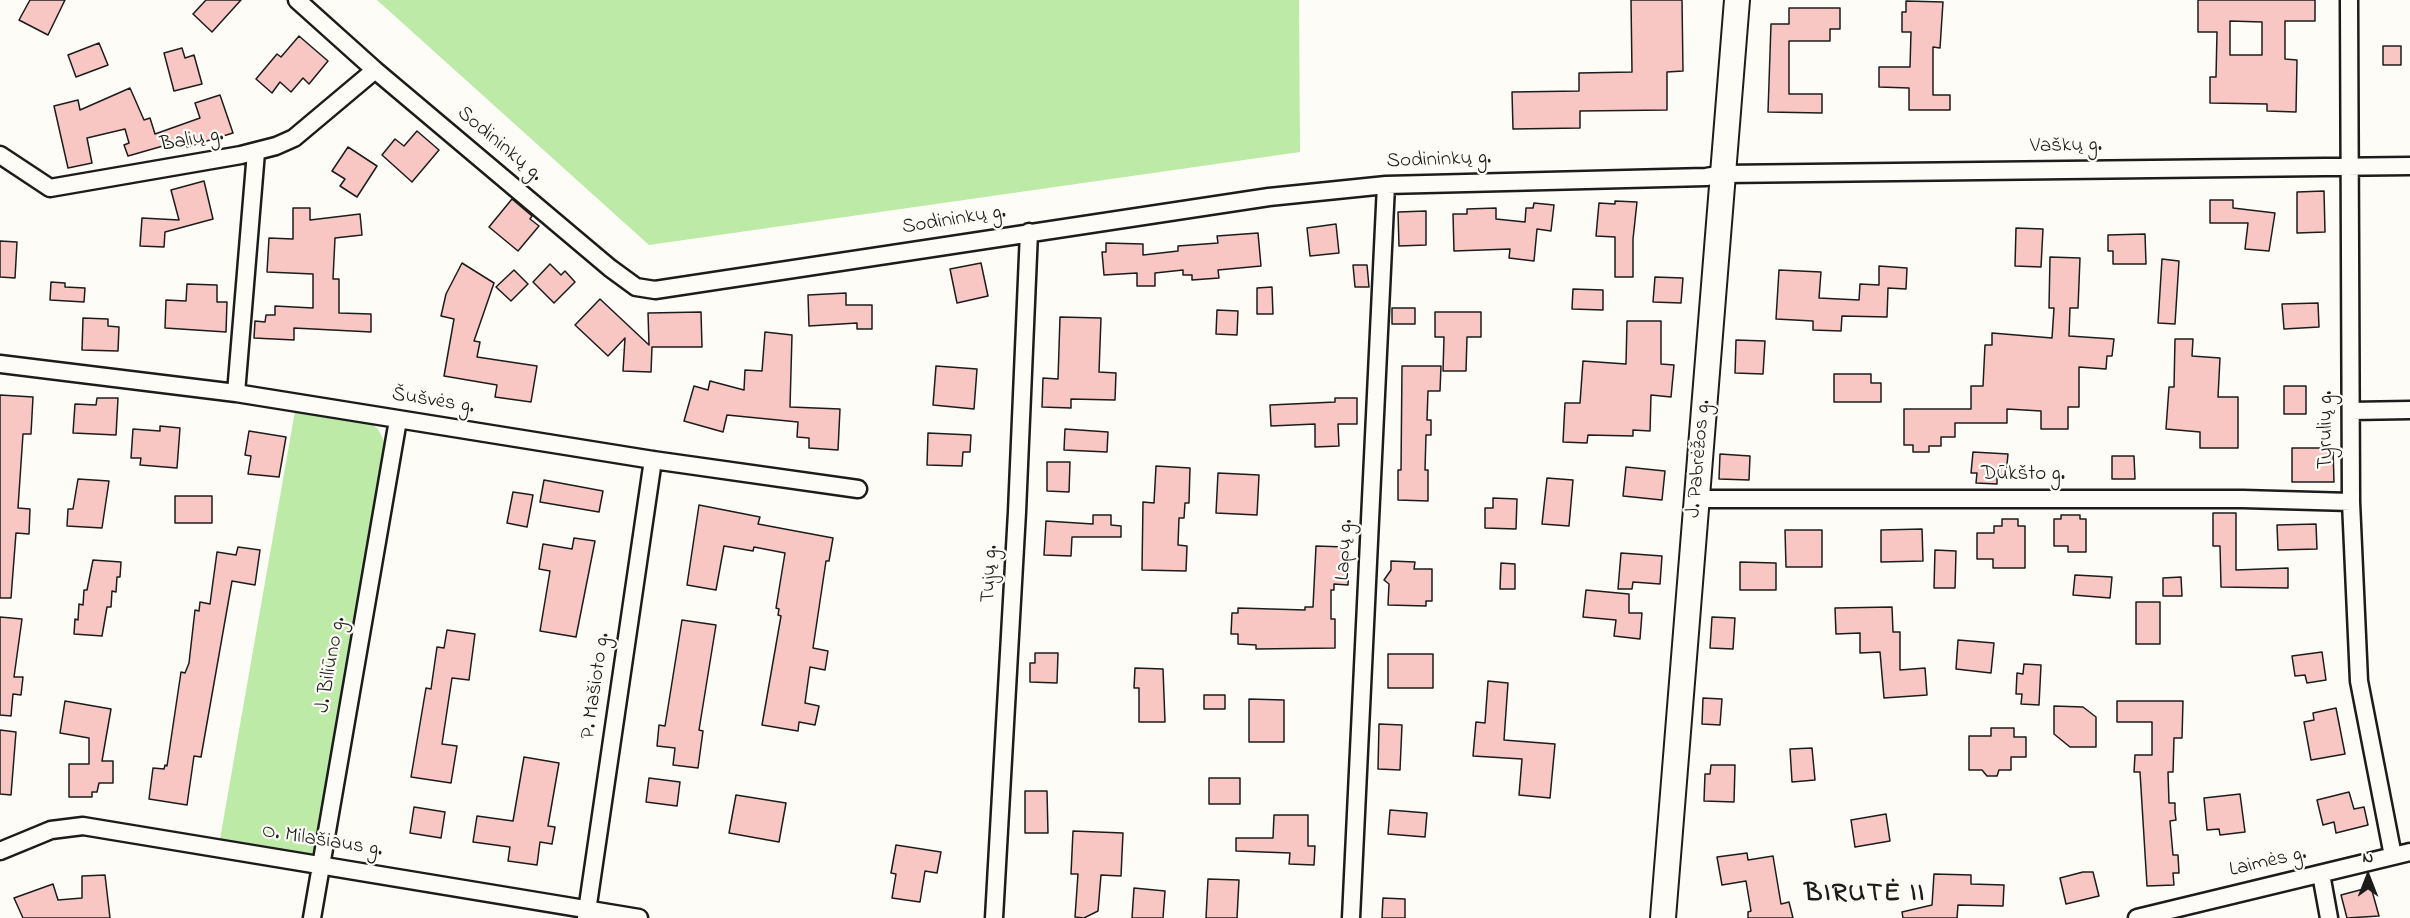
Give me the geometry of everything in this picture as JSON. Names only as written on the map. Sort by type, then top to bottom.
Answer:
[{"type":"street","name":"Sodininkų g.","points":[[297,0],[375,70],[600,260],[636,287],[655,290],[1269,197],[1386,185],[1706,177],[1723,174]]},
{"type":"street","name":"J. Pabrėžos g.","points":[[1663,918],[1737,0]]},
{"type":"street","name":"Tyrulių g.","points":[[2349,0],[2350,502],[2359,681],[2393,856]]},
{"type":"street","name":"Balių g.","points":[[0,155],[50,188],[256,152],[294,138],[375,70]]},
{"type":"street","points":[[236,393],[256,152]]},
{"type":"street","name":"Vaškų g.","points":[[1723,174],[2410,166]]},
{"type":"street","name":"Lapų g.","points":[[1351,918],[1386,185]]},
{"type":"street","name":"Tujų g.","points":[[994,918],[1029,232]]},
{"type":"street","name":"Šušvės g.","points":[[0,364],[236,393],[653,460],[858,489]]},
{"type":"street","points":[[2351,411],[2410,410]]},
{"type":"street","name":"J. Biliūno g.","points":[[312,918],[398,420]]},
{"type":"street","name":"P. Mašioto g.","points":[[587,914],[653,460]]},
{"type":"street","name":"Dūkšto g.","points":[[1696,499],[2243,499],[2350,502]]},
{"type":"street","name":"O. Milašiaus g.","points":[[0,851],[51,830],[82,826],[320,864],[587,914],[639,918]]},
{"type":"street","name":"Laimės g.","points":[[2137,918],[2410,852]]},
{"type":"street","points":[[2321,874],[2329,918]]},
{"type":"green space","points":[[377,0],[1299,0],[1300,152],[649,245]]},
{"type":"green space","points":[[295,411],[368,421],[378,429],[384,441],[319,847],[312,853],[305,854],[220,839]]},
{"type":"building","points":[[30,0],[65,0],[48,35],[19,20]]},
{"type":"building","points":[[206,0],[241,0],[212,32],[193,14]]},
{"type":"building","points":[[1631,0],[1682,0],[1683,71],[1667,72],[1667,110],[1580,111],[1580,128],[1513,129],[1512,92],[1579,91],[1579,73],[1632,72]]},
{"type":"building","points":[[2198,0],[2315,0],[2315,21],[2285,21],[2285,59],[2297,60],[2296,112],[2267,111],[2267,104],[2210,103],[2210,77],[2216,77],[2217,32],[2198,32]],"holes":[[[2230,21],[2262,22],[2262,55],[2230,55]]]},
{"type":"building","points":[[1906,1],[1943,2],[1940,48],[1933,47],[1933,95],[1950,95],[1950,110],[1909,110],[1909,88],[1879,87],[1879,67],[1910,67],[1911,32],[1902,32],[1902,12],[1906,12]]},
{"type":"building","points":[[1789,8],[1840,8],[1840,29],[1830,29],[1830,41],[1789,41],[1789,94],[1822,94],[1822,113],[1768,112],[1771,24],[1789,24]]},
{"type":"building","points":[[299,36],[328,61],[309,84],[303,78],[291,92],[280,82],[272,93],[256,79],[277,54],[281,57]]},
{"type":"building","points":[[99,43],[108,65],[76,77],[68,55]]},
{"type":"building","points":[[2383,46],[2401,46],[2401,65],[2383,65]]},
{"type":"building","points":[[182,48],[185,58],[194,55],[202,84],[174,91],[164,53]]},
{"type":"building","points":[[130,88],[144,120],[150,118],[155,134],[200,118],[195,103],[220,95],[233,133],[187,147],[184,140],[128,156],[124,145],[129,143],[125,129],[87,138],[92,163],[68,168],[54,106],[78,100],[80,110]]},
{"type":"building","points":[[417,131],[439,150],[412,182],[382,155],[395,139],[404,146]]},
{"type":"building","points":[[348,147],[377,166],[357,197],[340,186],[345,179],[332,171]]},
{"type":"building","points":[[204,181],[213,219],[165,232],[164,247],[140,246],[142,218],[179,220],[171,190]]},
{"type":"building","points":[[2324,191],[2325,232],[2297,233],[2297,192]]},
{"type":"building","points":[[512,199],[532,216],[530,219],[539,226],[518,251],[489,227]]},
{"type":"building","points":[[2210,200],[2233,200],[2233,208],[2275,213],[2269,251],[2245,249],[2248,223],[2210,223]]},
{"type":"building","points":[[1615,201],[1637,202],[1633,239],[1633,277],[1615,277],[1615,237],[1596,236],[1599,203],[1615,204]]},
{"type":"building","points":[[1534,203],[1554,205],[1551,231],[1537,229],[1534,261],[1509,258],[1510,249],[1454,251],[1453,214],[1467,214],[1467,209],[1496,208],[1496,219],[1525,222],[1526,208],[1533,208]]},
{"type":"building","points":[[293,208],[310,208],[310,220],[360,214],[362,235],[335,238],[333,279],[339,279],[339,313],[371,314],[371,332],[294,328],[294,340],[254,338],[255,321],[265,322],[266,315],[275,315],[275,306],[313,308],[313,274],[267,272],[269,238],[293,239]]},
{"type":"building","points":[[1426,211],[1426,245],[1399,246],[1398,212]]},
{"type":"building","points":[[1336,224],[1339,253],[1310,256],[1307,228]]},
{"type":"building","points":[[2016,228],[2043,229],[2041,267],[2015,266]]},
{"type":"building","points":[[1258,233],[1261,266],[1218,270],[1219,278],[1192,280],[1192,275],[1183,275],[1183,270],[1155,273],[1155,286],[1137,286],[1137,273],[1104,275],[1102,252],[1106,252],[1106,243],[1143,244],[1143,255],[1178,251],[1178,246],[1218,243],[1217,236]]},
{"type":"building","points":[[2145,234],[2146,264],[2113,264],[2113,251],[2108,251],[2108,235]]},
{"type":"building","points":[[0,241],[17,242],[15,278],[0,277]]},
{"type":"building","points":[[2050,257],[2080,258],[2078,308],[2070,308],[2069,336],[2114,339],[2112,356],[2107,356],[2106,369],[2079,367],[2079,407],[2068,407],[2068,429],[2041,429],[2041,411],[2007,409],[2007,423],[1955,423],[1955,437],[1941,437],[1941,446],[1929,446],[1929,452],[1913,452],[1913,445],[1904,445],[1904,409],[1971,409],[1971,386],[1983,386],[1985,345],[1992,345],[1992,333],[2052,338],[2054,308],[2049,308]]},
{"type":"building","points":[[2162,259],[2179,261],[2175,324],[2158,323]]},
{"type":"building","points":[[462,263],[494,283],[474,341],[480,342],[477,357],[537,366],[531,402],[495,397],[497,385],[444,376],[454,319],[441,316],[446,294]]},
{"type":"building","points":[[981,263],[988,296],[957,303],[950,269]]},
{"type":"building","points":[[550,264],[561,275],[565,271],[575,282],[554,303],[533,282]]},
{"type":"building","points":[[1353,265],[1367,265],[1369,287],[1355,287]]},
{"type":"building","points":[[1879,266],[1907,268],[1906,289],[1888,288],[1887,317],[1842,316],[1841,331],[1813,330],[1813,321],[1776,319],[1779,270],[1821,272],[1819,298],[1859,300],[1860,284],[1879,285]]},
{"type":"building","points":[[514,270],[528,284],[511,301],[496,287]]},
{"type":"building","points":[[1655,277],[1683,278],[1681,303],[1653,302]]},
{"type":"building","points":[[51,282],[65,283],[65,287],[85,288],[84,302],[50,300]]},
{"type":"building","points":[[187,284],[217,285],[217,302],[227,302],[226,332],[165,328],[166,300],[186,301]]},
{"type":"building","points":[[1272,287],[1273,314],[1257,314],[1257,288]]},
{"type":"building","points":[[1573,289],[1603,290],[1603,310],[1572,309]]},
{"type":"building","points":[[846,293],[846,305],[872,305],[872,329],[857,329],[857,323],[809,326],[808,295]]},
{"type":"building","points":[[600,299],[649,345],[648,313],[701,312],[702,347],[652,347],[651,372],[623,371],[625,338],[608,356],[575,325]]},
{"type":"building","points":[[2318,303],[2319,327],[2284,329],[2282,304]]},
{"type":"building","points":[[1392,308],[1415,308],[1415,324],[1392,324]]},
{"type":"building","points":[[1217,310],[1238,311],[1237,335],[1216,334]]},
{"type":"building","points":[[1435,312],[1481,312],[1481,337],[1467,337],[1466,371],[1443,371],[1444,337],[1435,337]]},
{"type":"building","points":[[1060,317],[1101,318],[1099,372],[1116,373],[1115,400],[1071,399],[1071,408],[1042,407],[1043,378],[1058,379]]},
{"type":"building","points":[[83,318],[108,319],[108,326],[119,327],[118,351],[82,350]]},
{"type":"building","points":[[1627,321],[1661,321],[1661,364],[1674,365],[1671,397],[1651,395],[1650,431],[1633,430],[1633,436],[1588,435],[1587,443],[1563,442],[1565,403],[1580,403],[1583,361],[1626,364]]},
{"type":"building","points":[[765,332],[792,335],[790,407],[840,409],[838,450],[809,448],[809,438],[797,437],[798,422],[727,415],[723,432],[684,421],[694,386],[708,390],[710,381],[744,390],[745,370],[762,371]]},
{"type":"building","points":[[2175,339],[2193,339],[2192,356],[2220,358],[2218,397],[2238,397],[2238,448],[2200,448],[2200,432],[2166,429],[2169,387],[2174,387]]},
{"type":"building","points":[[1736,340],[1765,341],[1763,374],[1735,373]]},
{"type":"building","points":[[936,366],[977,369],[974,409],[933,405]]},
{"type":"building","points":[[1402,366],[1441,366],[1440,391],[1428,391],[1427,420],[1431,420],[1431,435],[1426,435],[1425,470],[1428,470],[1428,501],[1398,500],[1398,470],[1401,470]]},
{"type":"building","points":[[1834,374],[1871,374],[1871,383],[1881,383],[1881,402],[1834,402]]},
{"type":"building","points":[[2284,386],[2306,386],[2306,414],[2284,414]]},
{"type":"building","points":[[0,395],[33,397],[31,434],[23,434],[18,508],[30,509],[29,534],[16,533],[11,598],[0,598]]},
{"type":"building","points":[[97,398],[118,398],[116,435],[73,433],[75,404],[96,405]]},
{"type":"building","points":[[1335,398],[1357,398],[1357,424],[1338,424],[1339,446],[1315,447],[1315,424],[1271,426],[1270,405],[1335,402]]},
{"type":"building","points":[[160,426],[180,428],[177,468],[140,465],[141,458],[131,458],[133,429],[160,431]]},
{"type":"building","points":[[1065,429],[1108,432],[1107,452],[1064,450]]},
{"type":"building","points":[[249,431],[286,437],[279,477],[248,474],[251,456],[245,455]]},
{"type":"building","points":[[928,433],[971,435],[970,452],[963,452],[962,466],[927,465]]},
{"type":"building","points":[[2292,448],[2333,448],[2334,482],[2292,482]]},
{"type":"building","points":[[1973,452],[2008,454],[2006,475],[1997,475],[1997,484],[1976,483],[1977,473],[1971,473]]},
{"type":"building","points":[[1720,454],[1750,456],[1749,480],[1719,479]]},
{"type":"building","points":[[2112,456],[2134,456],[2135,479],[2112,479]]},
{"type":"building","points":[[1047,462],[1070,462],[1069,492],[1047,491]]},
{"type":"building","points":[[1156,466],[1190,468],[1189,503],[1185,503],[1184,518],[1179,518],[1178,545],[1187,546],[1186,571],[1142,570],[1143,502],[1154,503]]},
{"type":"building","points":[[1626,467],[1665,471],[1662,500],[1623,496]]},
{"type":"building","points":[[1218,473],[1259,475],[1257,515],[1216,513]]},
{"type":"building","points":[[1547,478],[1573,480],[1569,526],[1542,524]]},
{"type":"building","points":[[78,479],[109,481],[102,528],[67,526],[68,509],[73,509]]},
{"type":"building","points":[[544,480],[603,491],[599,512],[540,502]]},
{"type":"building","points":[[513,492],[533,495],[527,527],[507,523]]},
{"type":"building","points":[[175,496],[212,496],[212,523],[175,523]]},
{"type":"building","points":[[1493,498],[1517,499],[1516,529],[1485,528],[1485,508],[1493,508]]},
{"type":"building","points":[[699,505],[760,517],[758,524],[833,538],[829,561],[826,561],[813,648],[828,651],[825,670],[810,667],[805,703],[819,706],[815,725],[799,722],[798,731],[762,725],[781,616],[778,615],[779,609],[776,608],[785,553],[754,547],[753,551],[724,546],[716,590],[687,585]]},
{"type":"building","points":[[2213,513],[2236,513],[2236,570],[2288,568],[2288,588],[2221,587],[2220,546],[2213,546]]},
{"type":"building","points":[[1093,515],[1111,515],[1111,525],[1121,526],[1121,537],[1072,537],[1071,556],[1044,555],[1046,521],[1093,524]]},
{"type":"building","points":[[2061,515],[2080,515],[2080,519],[2086,519],[2086,552],[2068,552],[2068,546],[2054,546],[2054,519],[2061,519]]},
{"type":"building","points":[[2002,519],[2018,519],[2018,526],[2025,526],[2025,568],[1993,568],[1993,559],[1977,559],[1977,533],[1994,533],[1994,526],[2002,526]]},
{"type":"building","points":[[2316,524],[2317,549],[2278,550],[2277,525]]},
{"type":"building","points":[[1922,529],[1923,561],[1881,562],[1881,530]]},
{"type":"building","points":[[1785,530],[1822,530],[1822,567],[1786,567]]},
{"type":"building","points":[[574,538],[595,541],[576,637],[540,631],[550,571],[539,569],[543,544],[572,549]]},
{"type":"building","points":[[1316,546],[1345,547],[1345,557],[1349,559],[1348,585],[1334,584],[1334,590],[1331,590],[1331,619],[1335,619],[1335,648],[1256,649],[1256,645],[1238,644],[1238,634],[1231,634],[1232,613],[1238,613],[1238,608],[1305,610],[1305,607],[1313,607]]},
{"type":"building","points":[[238,547],[260,550],[255,585],[232,581],[201,757],[194,756],[187,805],[149,799],[153,768],[164,769],[165,765],[167,766],[181,672],[185,673],[189,663],[195,610],[199,611],[200,602],[210,604],[217,552],[236,555]]},
{"type":"building","points":[[1935,550],[1956,551],[1955,588],[1934,588]]},
{"type":"building","points":[[1621,553],[1662,556],[1660,584],[1633,582],[1632,589],[1618,589]]},
{"type":"building","points":[[93,560],[121,562],[120,577],[117,577],[116,592],[112,591],[111,607],[107,607],[102,636],[74,634],[75,619],[78,620],[79,604],[83,605],[84,590],[87,590]]},
{"type":"building","points":[[1391,561],[1415,562],[1414,569],[1432,569],[1432,601],[1426,601],[1426,606],[1388,605],[1389,584],[1384,580],[1391,570]]},
{"type":"building","points":[[1740,562],[1776,563],[1776,590],[1740,590]]},
{"type":"building","points":[[1501,563],[1515,564],[1515,589],[1500,589]]},
{"type":"building","points":[[2075,575],[2112,577],[2110,598],[2073,595]]},
{"type":"building","points":[[2181,577],[2182,596],[2163,596],[2163,578]]},
{"type":"building","points":[[1586,590],[1629,594],[1629,613],[1642,613],[1640,639],[1614,636],[1616,620],[1583,617]]},
{"type":"building","points":[[2136,602],[2160,602],[2160,644],[2136,644]]},
{"type":"building","points":[[1892,607],[1893,632],[1900,632],[1900,670],[1925,668],[1927,695],[1884,698],[1880,652],[1860,653],[1860,633],[1836,634],[1835,608]]},
{"type":"building","points":[[0,617],[22,619],[14,677],[23,677],[21,695],[13,694],[11,716],[0,715]]},
{"type":"building","points":[[1712,617],[1735,618],[1733,649],[1710,648]]},
{"type":"building","points":[[682,620],[716,625],[699,730],[703,731],[698,768],[673,765],[675,748],[657,746],[659,725],[665,726]]},
{"type":"building","points":[[447,630],[475,634],[469,680],[452,678],[442,744],[457,746],[451,783],[411,777],[426,688],[431,689],[437,647],[444,648]]},
{"type":"building","points":[[1958,640],[1994,643],[1991,673],[1956,669]]},
{"type":"building","points":[[2322,652],[2326,680],[2307,683],[2305,675],[2295,676],[2292,656]]},
{"type":"building","points":[[1035,653],[1058,653],[1057,683],[1030,682],[1030,663],[1035,663]]},
{"type":"building","points":[[1388,654],[1433,654],[1433,688],[1388,688]]},
{"type":"building","points":[[2024,664],[2041,665],[2039,705],[2021,704],[2022,694],[2016,694],[2017,673],[2023,674]]},
{"type":"building","points":[[1135,668],[1163,669],[1165,722],[1139,722],[1139,688],[1134,688]]},
{"type":"building","points":[[1488,681],[1508,683],[1504,740],[1555,744],[1550,798],[1519,795],[1522,759],[1473,756],[1476,722],[1485,723]]},
{"type":"building","points":[[1204,695],[1225,695],[1225,709],[1204,709]]},
{"type":"building","points":[[1703,698],[1722,699],[1720,725],[1702,724]]},
{"type":"building","points":[[1249,699],[1284,700],[1284,742],[1249,742]]},
{"type":"building","points":[[65,701],[111,709],[102,761],[113,761],[113,783],[99,783],[97,792],[92,792],[92,797],[69,797],[69,764],[89,764],[89,738],[60,733]]},
{"type":"building","points":[[2117,701],[2183,701],[2182,738],[2174,738],[2173,772],[2168,772],[2169,803],[2175,803],[2176,820],[2170,821],[2173,855],[2178,855],[2179,873],[2173,873],[2174,885],[2147,886],[2140,772],[2134,772],[2135,755],[2152,755],[2152,722],[2117,722]]},
{"type":"building","points":[[2054,706],[2083,707],[2096,717],[2096,747],[2070,747],[2054,734]]},
{"type":"building","points":[[2336,708],[2345,754],[2311,760],[2304,722],[2314,720],[2313,713]]},
{"type":"building","points":[[1379,724],[1402,725],[1400,770],[1378,769]]},
{"type":"building","points":[[1991,728],[2014,728],[2014,737],[2026,737],[2026,757],[2011,757],[2011,770],[1999,770],[1997,776],[1987,776],[1982,770],[1969,770],[1969,736],[1991,736]]},
{"type":"building","points":[[0,730],[16,732],[11,795],[0,794]]},
{"type":"building","points":[[1812,748],[1815,780],[1792,782],[1790,749]]},
{"type":"building","points":[[524,757],[559,763],[548,826],[555,827],[552,844],[540,842],[537,865],[508,861],[510,847],[473,842],[477,816],[513,821]]},
{"type":"building","points":[[1711,765],[1735,765],[1734,802],[1704,801],[1705,774],[1710,774]]},
{"type":"building","points":[[649,778],[680,782],[677,806],[646,802]]},
{"type":"building","points":[[1209,778],[1240,778],[1240,804],[1209,804]]},
{"type":"building","points":[[1025,791],[1047,791],[1048,833],[1025,833]]},
{"type":"building","points":[[2349,792],[2354,809],[2364,807],[2368,825],[2336,833],[2334,822],[2323,825],[2317,800]]},
{"type":"building","points":[[2240,794],[2245,832],[2220,835],[2219,829],[2207,830],[2204,798]]},
{"type":"building","points":[[736,795],[786,803],[779,842],[729,833]]},
{"type":"building","points":[[414,807],[445,812],[441,838],[410,833]]},
{"type":"building","points":[[1390,810],[1427,813],[1425,837],[1388,834]]},
{"type":"building","points":[[1886,814],[1890,841],[1855,847],[1851,820]]},
{"type":"building","points":[[1274,815],[1308,815],[1308,846],[1315,846],[1314,865],[1289,864],[1290,853],[1236,851],[1236,838],[1273,838]]},
{"type":"building","points":[[1073,831],[1123,833],[1121,876],[1101,875],[1098,911],[1084,918],[1075,917],[1078,874],[1071,874]]},
{"type":"building","points":[[896,845],[941,852],[937,873],[925,871],[920,902],[892,898],[896,874],[891,873]]},
{"type":"building","points":[[1747,853],[1748,860],[1773,856],[1781,904],[1789,902],[1793,918],[1748,918],[1748,912],[1751,911],[1746,881],[1722,885],[1717,857]]},
{"type":"building","points":[[2093,872],[2099,896],[2066,904],[2060,878]]},
{"type":"building","points":[[1934,874],[1971,875],[1971,884],[2004,885],[2003,906],[1958,905],[1957,918],[1903,918],[1902,912],[1932,905]]},
{"type":"building","points":[[105,875],[110,918],[23,918],[14,898],[53,884],[58,900],[82,898],[82,876]]},
{"type":"building","points":[[1208,879],[1239,880],[1237,918],[1206,918]]},
{"type":"building","points":[[2371,887],[2379,916],[2347,918],[2341,895]]},
{"type":"building","points":[[1134,888],[1165,891],[1163,918],[1132,918]]},
{"type":"building","points":[[1383,898],[1405,899],[1405,918],[1382,918]]},
{"type":"district","name":"BIRUTĖ II","points":[[1865,896]]}]
